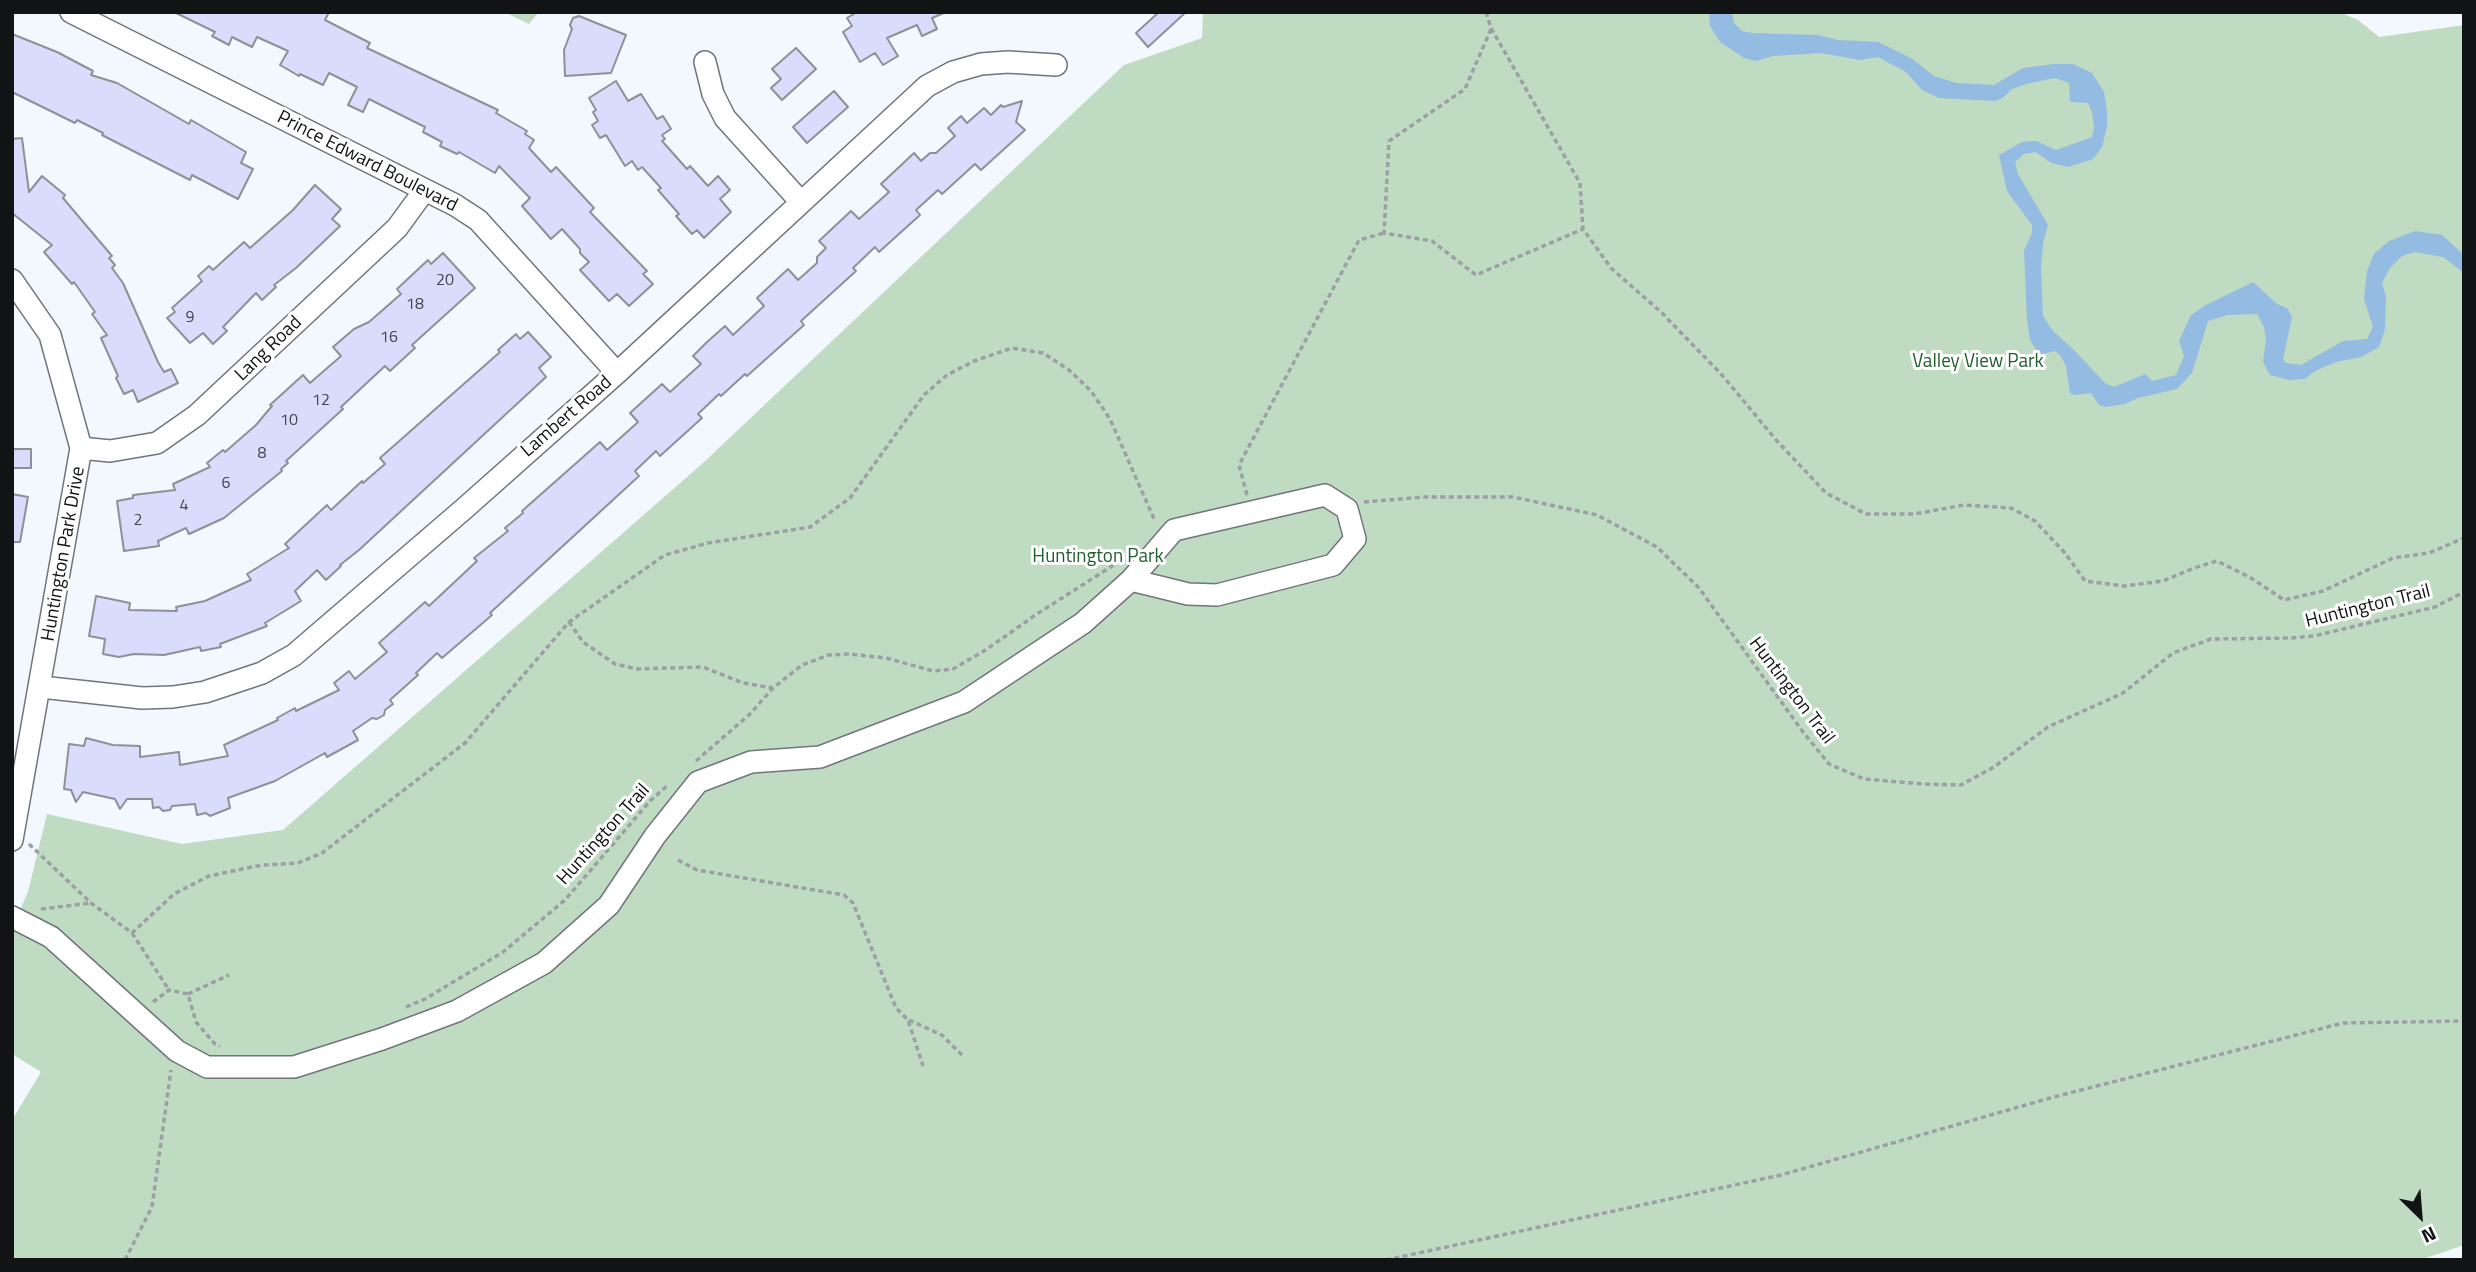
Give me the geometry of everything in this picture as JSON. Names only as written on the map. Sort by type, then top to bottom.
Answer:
[{"type":"street","name":"Prince Edward Boulevard","points":[[71,12],[455,205],[478,220],[617,373]]},
{"type":"street","points":[[705,62],[713,94],[725,118],[800,201]]},
{"type":"street","name":"Lambert Road","points":[[41,687],[142,698],[173,697],[205,692],[252,676],[294,655],[617,373],[927,86],[981,64],[1008,62],[1056,65]]},
{"type":"street","name":"Lang Road","points":[[81,448],[110,451],[157,443],[197,415],[397,228],[424,191]]},
{"type":"street","name":"Huntington Park Drive","points":[[12,280],[50,335],[81,448],[13,835]]},
{"type":"street","points":[[22,914],[177,1051],[207,1067],[294,1067],[382,1039],[457,1011],[544,963],[609,905],[655,836],[698,782],[751,762],[820,757],[964,702],[1083,623],[1131,580],[1174,530],[1325,495],[1348,509],[1354,539],[1333,565],[1217,594],[1188,594],[1131,580]]},
{"type":"path","points":[[1486,12],[1491,28],[1580,183],[1583,229],[1611,268],[1662,313],[1722,375],[1825,493],[1866,513],[1914,514],[1964,505],[2011,508],[2035,521],[2065,552],[2085,582],[2124,586],[2163,581],[2217,561],[2252,578],[2284,600],[2323,591],[2393,558],[2429,553],[2464,538]]},
{"type":"path","points":[[1384,233],[1389,141],[1465,89],[1491,28]]},
{"type":"path","points":[[1251,512],[1239,465],[1359,240],[1384,233],[1432,241],[1476,275],[1583,229]]},
{"type":"path","points":[[132,933],[174,894],[209,876],[262,865],[298,863],[322,853],[464,743],[569,622],[666,555],[708,542],[810,527],[850,498],[924,395],[947,375],[974,361],[1012,348],[1043,353],[1069,370],[1091,391],[1110,419],[1156,523]]},
{"type":"path","name":"Huntington Trail","points":[[1348,509],[1363,502],[1425,497],[1513,497],[1597,515],[1657,547],[1699,588],[1803,733],[1829,764],[1864,779],[1924,784],[1961,785],[1994,767],[2048,727],[2123,693],[2173,653],[2211,639],[2314,636],[2435,607],[2464,592]]},
{"type":"path","points":[[690,766],[750,714],[772,688],[802,665],[829,655],[849,654],[886,658],[933,671],[953,669],[1129,556]]},
{"type":"path","points":[[569,622],[583,642],[615,664],[637,669],[703,667],[743,683],[772,688]]},
{"type":"path","name":"Huntington Trail","points":[[400,1010],[425,999],[503,952],[565,900],[650,801],[670,784]]},
{"type":"path","points":[[13,835],[91,903],[132,933],[169,989],[188,994],[229,975]]},
{"type":"path","points":[[678,859],[697,870],[844,895],[853,903],[896,1008],[908,1020],[942,1035],[962,1055]]},
{"type":"path","points":[[22,914],[91,903]]},
{"type":"path","points":[[137,1013],[169,989]]},
{"type":"path","points":[[188,994],[196,1023],[215,1044],[226,1048]]},
{"type":"path","points":[[908,1020],[923,1066]]},
{"type":"path","points":[[1386,1260],[1781,1175],[2049,1098],[2343,1023],[2464,1021]]},
{"type":"path","points":[[125,1260],[152,1207],[169,1078],[177,1051]]},
{"type":"green space","points":[[504,12],[539,12],[529,24]]},
{"type":"green space","points":[[1203,12],[2339,12],[2358,20],[2379,37],[2464,25],[2464,1245],[2420,1260],[12,1260],[12,1120],[41,1072],[12,1054],[12,928],[28,892],[47,814],[182,844],[283,830],[703,463],[1124,65],[1202,38]]},
{"type":"water","points":[[1709,12],[1732,12],[1734,23],[1742,31],[1752,33],[1818,35],[1838,40],[1878,42],[1911,58],[1934,76],[1957,83],[1994,85],[2023,68],[2054,64],[2073,64],[2092,73],[2104,92],[2107,111],[2107,127],[2102,147],[2093,159],[2068,167],[2051,163],[2036,152],[2024,154],[2015,162],[2018,174],[2048,225],[2041,268],[2043,316],[2053,331],[2105,383],[2114,387],[2145,374],[2152,381],[2176,375],[2184,356],[2179,341],[2191,315],[2253,282],[2277,304],[2287,308],[2292,317],[2283,359],[2286,363],[2301,365],[2343,341],[2367,339],[2373,327],[2364,299],[2367,271],[2374,254],[2389,241],[2415,231],[2442,235],[2464,255],[2464,273],[2443,257],[2415,252],[2402,256],[2390,268],[2382,283],[2386,296],[2385,329],[2379,347],[2361,357],[2336,362],[2315,371],[2305,379],[2289,380],[2270,375],[2263,362],[2266,340],[2264,327],[2257,314],[2228,315],[2208,321],[2192,373],[2177,389],[2138,398],[2125,404],[2105,407],[2099,405],[2091,393],[2070,393],[2066,366],[2060,355],[2055,351],[2039,355],[2030,340],[2024,251],[2032,233],[2032,225],[2007,191],[1999,155],[2022,142],[2036,141],[2056,150],[2092,137],[2092,112],[2088,103],[2070,102],[2069,83],[2055,78],[2026,84],[2012,89],[1996,101],[1939,98],[1922,90],[1906,72],[1878,57],[1860,60],[1821,53],[1773,56],[1756,61],[1744,58],[1720,42],[1710,26]]},
{"type":"building","points":[[174,12],[329,12],[325,20],[370,43],[367,48],[498,110],[496,113],[527,131],[525,134],[534,140],[529,148],[551,172],[556,167],[594,208],[590,212],[647,271],[643,274],[653,284],[629,306],[617,294],[609,301],[580,270],[589,262],[580,253],[580,249],[562,229],[551,239],[522,206],[530,198],[499,166],[495,173],[459,152],[457,154],[440,146],[442,142],[423,132],[425,127],[369,99],[363,112],[348,105],[357,87],[329,73],[323,85],[300,74],[299,76],[280,65],[288,51],[257,37],[252,47],[232,37],[229,45],[212,36],[215,32]]},
{"type":"building","points":[[857,12],[946,12],[932,18],[937,29],[922,36],[917,25],[887,38],[898,56],[883,65],[875,53],[860,62],[843,32],[852,26],[847,18]]},
{"type":"building","points":[[1159,12],[1186,12],[1148,47],[1136,33]]},
{"type":"building","points":[[579,16],[626,35],[611,73],[565,76],[564,50],[573,18]]},
{"type":"building","points":[[12,34],[57,52],[93,71],[91,75],[117,83],[189,124],[191,120],[246,152],[241,163],[253,169],[238,199],[192,175],[190,180],[77,120],[75,123],[12,92]]},
{"type":"building","points":[[796,48],[816,69],[782,100],[771,88],[781,79],[772,69]]},
{"type":"building","points":[[616,81],[628,101],[641,94],[657,119],[663,116],[671,129],[662,135],[665,139],[662,141],[687,169],[690,166],[708,186],[718,176],[730,190],[720,199],[731,212],[704,238],[697,230],[692,234],[676,216],[679,214],[658,190],[661,188],[642,167],[638,170],[632,161],[625,166],[606,135],[600,138],[592,125],[598,121],[593,112],[596,110],[589,98]]},
{"type":"building","points":[[834,91],[848,107],[807,143],[793,127]]},
{"type":"building","points":[[1022,101],[1016,122],[1025,130],[981,170],[975,164],[942,194],[938,190],[916,210],[920,215],[879,252],[875,247],[853,268],[856,271],[801,321],[804,325],[747,376],[745,374],[721,396],[719,394],[698,414],[702,418],[660,456],[656,451],[635,471],[639,476],[490,613],[492,615],[442,658],[437,653],[416,673],[418,675],[390,700],[393,704],[385,710],[384,715],[377,719],[372,718],[353,731],[358,740],[327,757],[325,753],[275,781],[228,798],[230,808],[210,816],[206,813],[197,815],[195,804],[172,806],[170,810],[163,811],[159,807],[153,808],[152,799],[127,799],[120,809],[115,799],[83,792],[76,802],[71,790],[64,789],[69,744],[84,746],[86,738],[113,745],[140,746],[140,757],[179,752],[180,765],[228,756],[224,745],[278,720],[277,718],[295,708],[296,711],[339,690],[334,683],[349,671],[355,679],[387,652],[379,643],[425,602],[429,606],[477,561],[474,558],[508,531],[505,528],[523,513],[522,511],[600,442],[607,450],[638,422],[630,413],[662,384],[670,392],[701,364],[693,356],[707,342],[725,326],[733,335],[764,306],[757,298],[788,269],[798,280],[817,263],[817,257],[826,248],[819,241],[851,211],[859,219],[889,192],[881,184],[914,153],[921,161],[930,153],[936,153],[955,136],[948,128],[961,116],[967,123],[984,108],[991,115],[1001,105],[1003,107]]},
{"type":"building","points":[[22,138],[29,192],[42,176],[65,195],[63,198],[112,256],[109,258],[115,265],[112,268],[123,283],[158,362],[164,372],[171,369],[178,383],[138,402],[133,390],[124,394],[101,338],[107,335],[92,314],[95,312],[74,282],[72,284],[44,252],[52,245],[12,213],[12,139]]},
{"type":"building","points":[[315,185],[341,209],[332,219],[340,226],[274,285],[276,287],[262,300],[256,293],[223,327],[227,331],[213,344],[203,333],[190,343],[167,318],[175,312],[172,308],[202,281],[198,276],[209,266],[213,270],[244,242],[250,248],[293,210]]},
{"type":"building","points":[[443,253],[475,288],[412,345],[415,348],[390,371],[385,366],[286,461],[288,463],[282,471],[224,518],[189,534],[186,528],[158,541],[159,546],[124,551],[117,501],[133,498],[133,495],[175,490],[173,484],[210,467],[207,463],[223,450],[225,452],[256,425],[272,406],[270,405],[303,375],[310,383],[341,356],[333,347],[354,329],[369,322],[401,294],[397,289],[428,260],[431,264]]},
{"type":"building","points":[[528,332],[551,357],[539,368],[546,377],[326,580],[317,570],[295,591],[301,601],[265,623],[267,626],[220,644],[221,647],[201,651],[200,647],[164,655],[134,654],[119,657],[103,654],[105,639],[89,636],[96,596],[130,603],[129,610],[177,611],[176,607],[205,601],[251,580],[247,574],[289,548],[285,544],[327,505],[331,510],[385,464],[380,458],[500,352],[498,350],[516,334],[520,339]]},
{"type":"building","points":[[12,449],[31,449],[31,468],[12,468]]},
{"type":"building","points":[[12,494],[28,497],[20,542],[12,542]]},
{"type":"park label","name":"Valley View Park","points":[[1978,362]]},
{"type":"park label","name":"Huntington Park","points":[[1098,557]]}]
